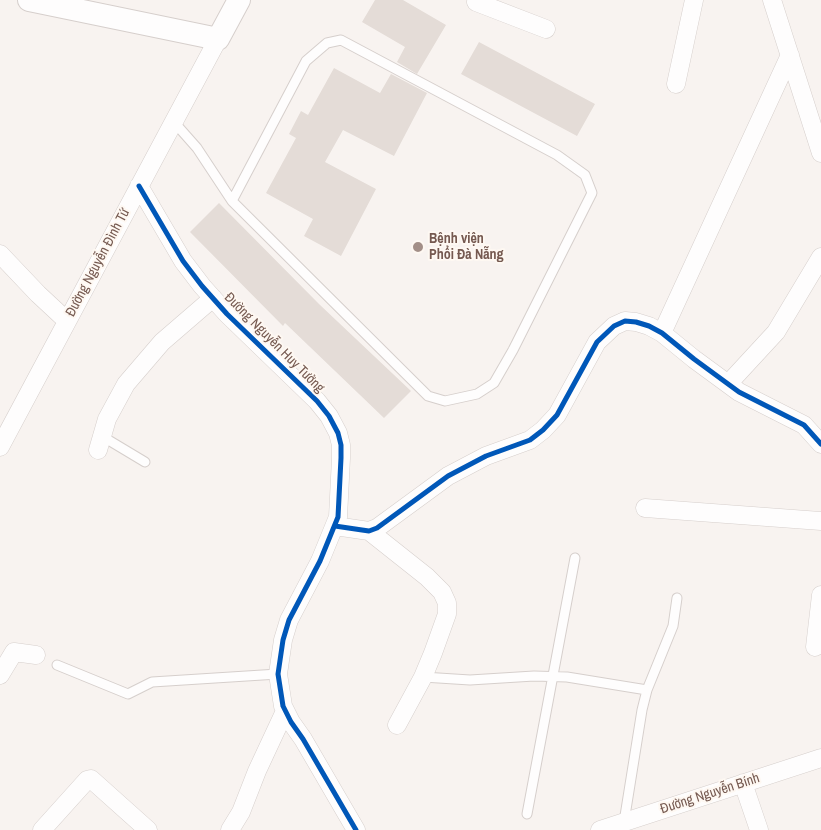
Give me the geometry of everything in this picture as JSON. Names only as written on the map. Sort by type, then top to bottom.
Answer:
[{"type":"street","points":[[29,0],[218,39]]},
{"type":"street","name":"Đường Nguyễn Đình Tứ","points":[[0,447],[239,0]]},
{"type":"street","points":[[477,0],[476,2],[546,29]]},
{"type":"street","points":[[676,84],[694,0]]},
{"type":"street","points":[[772,0],[821,153]]},
{"type":"street","points":[[662,333],[790,55]]},
{"type":"street","name":"Đường Nguyễn Huy Tưởng","points":[[139,186],[183,261],[213,298],[317,401],[329,416],[338,433],[341,445],[339,507],[335,526],[320,561],[290,620],[283,640],[278,674],[285,711],[356,830]]},
{"type":"street","points":[[0,254],[67,321]]},
{"type":"street","points":[[728,384],[776,332],[821,257]]},
{"type":"street","points":[[99,445],[107,419],[126,384],[162,342],[213,298]]},
{"type":"street","points":[[335,526],[369,530],[377,528],[448,476],[486,456],[530,440],[557,415],[597,342],[614,326],[625,321],[649,326],[662,333],[728,384],[750,398],[797,421],[811,432],[821,444]]},
{"type":"street","points":[[645,508],[821,521]]},
{"type":"street","points":[[369,530],[427,577],[442,592],[447,603],[444,626],[423,677],[397,725]]},
{"type":"street","points":[[815,648],[821,595]]},
{"type":"street","points":[[0,675],[14,652],[36,655]]},
{"type":"street","points":[[230,830],[241,812],[257,771],[285,711]]},
{"type":"street","name":"Đường Nguyễn Bính","points":[[600,830],[821,758]]},
{"type":"street","points":[[42,830],[86,780],[91,780],[148,830]]},
{"type":"street","points":[[743,783],[759,830]]},
{"type":"lane","points":[[174,122],[197,148],[232,201],[428,396],[445,401],[477,394],[494,383],[513,350],[592,194],[585,175],[557,155],[341,40],[327,43],[306,62],[232,201]]},
{"type":"lane","points":[[99,445],[110,441],[145,462]]},
{"type":"lane","points":[[527,814],[575,558]]},
{"type":"lane","points":[[624,822],[642,710],[647,690],[673,626],[677,598]]},
{"type":"lane","points":[[57,665],[128,694],[152,682],[278,674]]},
{"type":"lane","points":[[423,677],[470,680],[567,676],[647,690]]},
{"type":"building","points":[[375,0],[403,0],[446,25],[417,74],[397,62],[405,47],[362,22]]},
{"type":"building","points":[[479,42],[595,104],[577,136],[461,74]]},
{"type":"building","points":[[334,68],[380,93],[391,74],[427,93],[394,156],[343,130],[325,162],[376,189],[341,256],[304,236],[313,219],[266,193],[296,138],[289,134],[301,111],[308,115]]},
{"type":"building","points":[[219,203],[319,304],[411,391],[384,418],[285,323],[283,326],[190,232]]},
{"type":"cycle path","points":[[139,186],[183,261],[202,286],[227,314],[317,401],[329,416],[338,433],[341,445],[338,517],[320,561],[289,620],[283,640],[278,674],[283,706],[356,830]]},
{"type":"cycle path","points":[[335,526],[369,531],[377,528],[448,476],[486,456],[530,440],[557,415],[597,342],[614,326],[625,321],[649,326],[662,333],[739,392],[804,425],[821,444]]},
{"type":"place","name":"Bệnh viện Phổi Đà Nẵng","points":[[418,247]]}]
